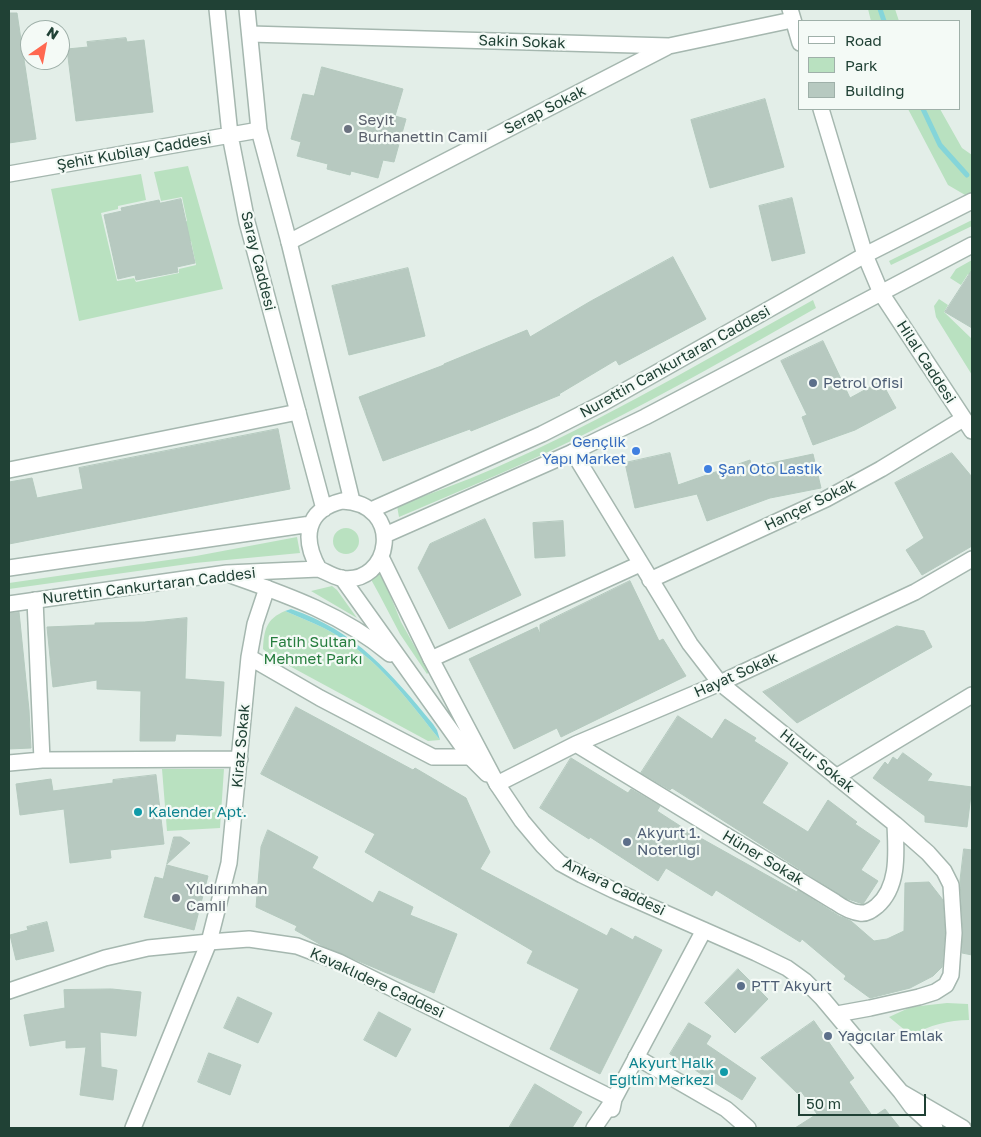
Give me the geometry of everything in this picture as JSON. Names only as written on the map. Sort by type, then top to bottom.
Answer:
[{"type":"street","name":"Saray Caddesi","points":[[217,9],[230,135],[247,222],[324,509]]},
{"type":"street","points":[[247,9],[259,130],[289,242],[352,502]]},
{"type":"street","points":[[791,14],[798,37]]},
{"type":"street","name":"Sakin Sokak","points":[[250,34],[669,46],[791,14]]},
{"type":"street","name":"Serap Sokak","points":[[289,242],[669,46]]},
{"type":"street","name":"Hilal Caddesi","points":[[821,110],[865,255],[881,293],[968,425]]},
{"type":"street","name":"Şehit Kubilay Caddesi","points":[[9,174],[259,130]]},
{"type":"street","name":"Nurettin Cankurtaran Caddesi","points":[[371,510],[542,434],[603,403],[865,255],[968,203]]},
{"type":"street","name":"Nurettin Cankurtaran Caddesi","points":[[385,535],[573,452],[644,417],[972,245]]},
{"type":"street","points":[[9,470],[298,412]]},
{"type":"street","name":"Hançer Sokak","points":[[650,580],[826,498],[968,425]]},
{"type":"street","name":"Huzur Sokak","points":[[573,452],[690,644],[720,683],[895,824],[928,853],[944,871],[951,885],[954,933],[951,975],[946,985],[935,992],[887,1005],[837,1014]]},
{"type":"street","points":[[337,502],[352,502],[362,504],[378,517],[385,535],[385,546],[381,557],[367,572],[358,577],[342,578],[319,569],[309,548],[308,536],[316,515],[337,502]]},
{"type":"street","points":[[9,568],[311,524]]},
{"type":"street","name":"Ankara Caddesi","points":[[381,557],[431,660],[497,784],[522,821],[543,846],[560,863],[613,890],[787,968],[804,981],[837,1014],[912,1107],[934,1128]]},
{"type":"street","name":"Hayat Sokak","points":[[497,784],[576,744],[720,683],[915,592],[972,559]]},
{"type":"street","points":[[431,660],[640,564]]},
{"type":"street","name":"Nurettin Cankurtaran Caddesi","points":[[9,604],[227,574],[319,569]]},
{"type":"street","name":"Ankara Caddesi","points":[[227,574],[322,609],[348,623],[376,642],[408,669]]},
{"type":"street","name":"Ankara Caddesi","points":[[342,578],[470,757],[497,784]]},
{"type":"street","name":"Kiraz Sokak","points":[[133,1128],[209,942],[229,863],[249,657],[256,624],[267,588]]},
{"type":"street","points":[[35,600],[42,760]]},
{"type":"street","points":[[249,657],[320,698],[433,757],[470,757]]},
{"type":"street","points":[[836,777],[972,694]]},
{"type":"street","name":"Hüner Sokak","points":[[576,744],[845,908],[861,913],[871,911],[881,903],[889,891],[894,874],[896,850],[895,824]]},
{"type":"street","points":[[9,763],[42,760],[240,759]]},
{"type":"street","points":[[594,1128],[614,1099],[704,930]]},
{"type":"street","name":"Kavaklıdere Caddesi","points":[[9,990],[105,958],[148,948],[249,939],[297,946],[339,962],[614,1099]]},
{"type":"street","points":[[636,1057],[726,1109],[748,1128]]},
{"type":"street","points":[[901,1092],[963,1128]]},
{"type":"street","points":[[607,1128],[614,1099]]},
{"type":"green space","points":[[868,9],[895,9],[899,20],[871,20]]},
{"type":"green space","points":[[909,110],[941,110],[962,148],[972,155],[972,199],[948,185]]},
{"type":"green space","points":[[188,166],[223,289],[79,321],[51,189],[141,174],[146,200],[118,206],[118,209],[101,213],[117,281],[134,278],[136,282],[179,273],[179,269],[196,265],[191,241],[186,242],[182,223],[187,221],[182,197],[161,201],[154,172]]},
{"type":"green space","points":[[972,220],[972,226],[891,265],[889,261]]},
{"type":"green space","points":[[972,260],[972,277],[968,274],[961,285],[950,278],[956,269]]},
{"type":"green space","points":[[939,299],[948,305],[944,312],[972,339],[972,375],[936,317],[934,306]]},
{"type":"green space","points":[[813,300],[816,308],[621,416],[473,486],[399,517],[397,506],[483,473],[576,430],[656,388]]},
{"type":"green space","points":[[346,528],[355,532],[359,541],[355,550],[346,554],[337,550],[333,541],[337,532]]},
{"type":"green space","points":[[297,537],[300,553],[195,563],[9,589],[9,583],[196,556]]},
{"type":"green space","points":[[380,570],[401,622],[429,672],[427,674],[400,634],[368,574]]},
{"type":"green space","points":[[332,586],[337,590],[357,618],[311,591]]},
{"type":"green space","name":"Fatih Sultan Mehmet Parkı","points":[[285,611],[330,631],[358,650],[396,686],[440,740],[428,741],[271,656],[263,649],[265,631],[274,618]]},
{"type":"green space","points":[[162,769],[224,769],[220,828],[167,831]]},
{"type":"green space","points":[[947,1003],[968,1004],[969,1020],[939,1024],[912,1036],[889,1017],[911,1007]]},
{"type":"water","points":[[291,609],[314,618],[334,629],[353,641],[371,656],[403,688],[433,724],[440,740],[396,686],[371,661],[337,635],[285,611]]},
{"type":"building","points":[[9,13],[17,13],[20,33],[20,70],[26,70],[36,139],[9,143]]},
{"type":"building","points":[[126,38],[127,42],[144,40],[153,112],[76,121],[70,70],[70,49],[88,47],[87,42]]},
{"type":"building","name":"Seyit Burhanettin Camii","points":[[322,67],[403,89],[395,116],[406,119],[394,162],[383,160],[378,178],[351,171],[350,175],[327,169],[328,164],[297,156],[301,142],[291,139],[303,94],[314,96]]},
{"type":"building","points":[[765,99],[784,167],[710,188],[691,120]]},
{"type":"building","points":[[792,198],[805,253],[772,261],[759,206]]},
{"type":"building","points":[[181,199],[195,263],[177,267],[178,272],[136,280],[135,275],[118,279],[104,215],[122,211],[121,208],[159,200],[160,203]]},
{"type":"building","points":[[673,257],[706,319],[619,365],[616,360],[560,395],[471,431],[470,429],[383,461],[359,397],[444,365],[527,330],[530,337],[591,301]]},
{"type":"building","points":[[408,268],[425,336],[349,355],[332,286]]},
{"type":"building","points":[[972,270],[972,328],[945,312]]},
{"type":"building","points":[[823,341],[850,398],[881,381],[896,408],[855,430],[813,445],[802,417],[807,415],[781,361]]},
{"type":"building","points":[[278,429],[290,489],[9,544],[9,482],[32,478],[37,498],[83,489],[79,468]]},
{"type":"building","points":[[670,453],[678,485],[750,460],[752,467],[813,454],[821,488],[770,498],[707,521],[697,494],[635,508],[625,463]]},
{"type":"building","points":[[952,453],[972,477],[972,546],[922,575],[906,550],[924,538],[895,483]]},
{"type":"building","points":[[485,519],[521,595],[449,629],[418,568],[430,544]]},
{"type":"building","points":[[563,521],[565,556],[535,558],[533,523]]},
{"type":"building","points":[[630,581],[659,641],[663,639],[686,676],[561,737],[557,728],[514,749],[469,659],[537,627],[540,634],[540,625]]},
{"type":"building","points":[[19,612],[31,748],[9,749],[9,613]]},
{"type":"building","points":[[187,618],[185,679],[224,682],[221,736],[176,734],[175,741],[140,741],[141,691],[97,689],[97,680],[53,687],[47,627]]},
{"type":"building","points":[[897,626],[924,631],[932,647],[797,723],[763,692]]},
{"type":"building","points":[[296,707],[413,770],[415,768],[466,798],[490,852],[480,869],[607,936],[611,928],[633,940],[635,936],[662,950],[600,1074],[550,1049],[579,989],[527,963],[533,951],[365,852],[375,834],[261,774]]},
{"type":"building","points":[[678,716],[712,739],[725,719],[756,738],[754,741],[788,763],[762,803],[808,832],[828,800],[857,822],[855,824],[880,841],[861,870],[878,881],[863,904],[845,898],[672,788],[670,790],[641,773]]},
{"type":"building","points":[[903,753],[932,774],[927,781],[972,787],[967,827],[925,822],[925,816],[873,778],[885,762],[888,765],[893,757],[897,760]]},
{"type":"building","points":[[571,758],[628,793],[631,789],[660,806],[657,811],[688,831],[797,892],[798,890],[839,916],[851,921],[874,941],[887,939],[904,931],[905,883],[929,882],[943,900],[945,933],[942,967],[933,976],[910,988],[870,998],[844,979],[846,976],[802,939],[800,942],[716,890],[712,896],[666,868],[658,881],[590,837],[589,839],[540,808]]},
{"type":"building","points":[[156,775],[164,844],[110,850],[111,858],[70,863],[64,809],[20,815],[16,784],[51,779],[53,791],[113,783],[113,780]]},
{"type":"building","points":[[268,830],[318,857],[312,868],[373,903],[379,891],[413,907],[410,915],[457,934],[434,993],[323,946],[295,930],[297,926],[256,907],[261,847]]},
{"type":"building","points":[[174,837],[181,837],[190,843],[167,864]]},
{"type":"building","points":[[964,849],[972,850],[972,955],[962,953],[963,932],[960,881]]},
{"type":"building","name":"Yıldırımhan Camii","points":[[167,865],[208,876],[194,930],[144,917],[155,877],[163,879]]},
{"type":"building","points":[[47,922],[54,951],[16,960],[10,935],[28,930],[27,927]]},
{"type":"building","points":[[738,969],[768,999],[735,1033],[705,1003]]},
{"type":"building","points":[[112,989],[141,992],[136,1036],[100,1032],[101,1067],[117,1070],[113,1100],[80,1095],[86,1047],[66,1048],[66,1040],[30,1046],[24,1015],[65,1008],[64,990]]},
{"type":"building","points":[[238,997],[272,1013],[258,1043],[224,1028]]},
{"type":"building","points":[[379,1012],[411,1029],[396,1057],[364,1040]]},
{"type":"building","points":[[814,1021],[854,1078],[849,1082],[873,1117],[885,1109],[900,1128],[795,1128],[817,1114],[801,1091],[797,1093],[761,1058]]},
{"type":"building","name":"Akyurt Halk Eğitim Merkezi","points":[[689,1023],[711,1036],[706,1044],[756,1078],[742,1100],[670,1054]]},
{"type":"building","points":[[209,1053],[241,1065],[230,1095],[198,1082]]},
{"type":"building","points":[[535,1084],[582,1112],[572,1128],[509,1128]]},
{"type":"waterway","points":[[880,9],[884,20]]},
{"type":"waterway","points":[[923,110],[940,145],[967,175]]},
{"type":"place","name":"Seyit Burhanettin Camii","points":[[348,129]]},
{"type":"place","name":"Petrol Ofisi","points":[[813,383]]},
{"type":"place","name":"Gençlik Yapı Market","points":[[636,451]]},
{"type":"place","name":"Şan Oto Lastik","points":[[708,469]]},
{"type":"place","name":"Kalender Apt.","points":[[138,812]]},
{"type":"place","name":"Akyurt 1. Noterliği","points":[[627,842]]},
{"type":"place","name":"Yıldırımhan Camii","points":[[176,898]]},
{"type":"place","name":"PTT Akyurt","points":[[741,986]]},
{"type":"place","name":"Yağcılar Emlak","points":[[828,1036]]},
{"type":"place","name":"Akyurt Halk Eğitim Merkezi","points":[[724,1072]]}]
